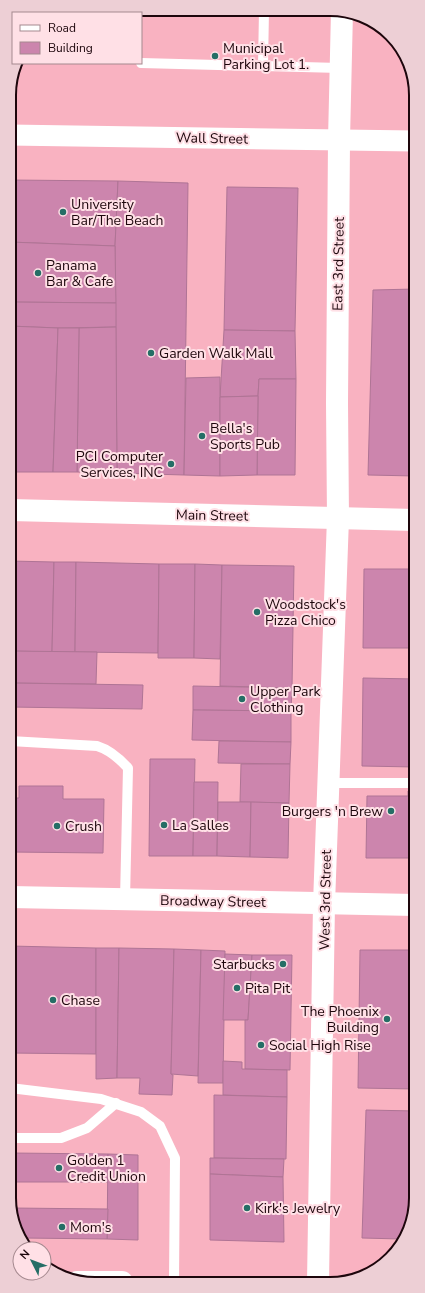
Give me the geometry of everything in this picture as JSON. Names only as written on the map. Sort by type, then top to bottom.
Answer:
[{"type":"street","name":"East 3rd Street","points":[[338,518],[337,395],[339,140],[342,17]]},
{"type":"street","name":"Wall Street","points":[[16,135],[409,141]]},
{"type":"street","name":"Main Street","points":[[16,510],[409,520]]},
{"type":"street","name":"West 3rd Street","points":[[318,1277],[324,904],[338,518]]},
{"type":"street","name":"Broadway Street","points":[[16,897],[409,905]]},
{"type":"lane","points":[[263,66],[264,16]]},
{"type":"lane","points":[[142,63],[340,68]]},
{"type":"lane","points":[[16,741],[97,746],[106,749],[122,760],[128,768],[125,899]]},
{"type":"lane","points":[[328,783],[409,784]]},
{"type":"lane","points":[[16,1089],[101,1099],[141,1112],[160,1126],[175,1158],[174,1277]]},
{"type":"lane","points":[[16,1138],[61,1138],[87,1128],[116,1103]]},
{"type":"building","name":"University Bar/The Beach","points":[[16,180],[118,181],[115,246],[16,242]]},
{"type":"building","name":"Garden Walk Mall","points":[[118,181],[188,183],[184,475],[117,473],[115,246]]},
{"type":"building","points":[[227,187],[298,188],[295,331],[224,330]]},
{"type":"building","points":[[16,242],[115,246],[116,303],[16,302]]},
{"type":"building","points":[[409,289],[409,476],[368,475],[373,290]]},
{"type":"building","points":[[16,302],[116,303],[116,327],[58,328],[16,326]]},
{"type":"building","points":[[16,326],[58,328],[53,472],[16,472]]},
{"type":"building","points":[[116,327],[117,473],[77,472],[79,328]]},
{"type":"building","points":[[58,328],[79,328],[77,472],[53,472]]},
{"type":"building","points":[[224,330],[295,331],[296,379],[259,379],[258,396],[220,397]]},
{"type":"building","name":"Bella's Sports Pub","points":[[220,377],[220,476],[184,475],[186,378]]},
{"type":"building","points":[[259,379],[296,379],[295,475],[257,475]]},
{"type":"building","points":[[258,396],[257,475],[220,476],[220,397]]},
{"type":"building","points":[[16,561],[54,562],[52,652],[16,651]]},
{"type":"building","points":[[54,562],[76,562],[75,652],[52,652]]},
{"type":"building","points":[[76,562],[159,564],[158,653],[75,652]]},
{"type":"building","points":[[159,564],[195,564],[194,658],[158,658]]},
{"type":"building","points":[[195,564],[222,565],[220,659],[194,658]]},
{"type":"building","name":"Woodstock's Pizza Chico","points":[[222,565],[294,566],[292,688],[220,686]]},
{"type":"building","points":[[364,569],[409,569],[409,648],[363,648]]},
{"type":"building","points":[[16,651],[97,652],[96,684],[16,683]]},
{"type":"building","points":[[363,678],[409,679],[409,767],[362,766]]},
{"type":"building","points":[[16,683],[143,685],[142,709],[16,707]]},
{"type":"building","name":"Upper Park Clothing","points":[[193,686],[292,688],[291,711],[193,710]]},
{"type":"building","points":[[193,710],[291,711],[291,742],[192,740]]},
{"type":"building","points":[[219,741],[291,742],[290,764],[218,763]]},
{"type":"building","points":[[150,759],[195,759],[193,856],[149,856]]},
{"type":"building","points":[[241,764],[290,764],[289,803],[240,802]]},
{"type":"building","points":[[194,782],[218,782],[217,856],[193,856]]},
{"type":"building","name":"Crush","points":[[19,786],[63,786],[63,799],[104,799],[103,853],[16,852],[16,798],[19,798]]},
{"type":"building","name":"Burgers 'n Brew","points":[[409,791],[409,858],[366,858],[367,796],[408,796]]},
{"type":"building","points":[[218,802],[251,802],[250,857],[217,856]]},
{"type":"building","points":[[251,802],[289,803],[288,858],[250,857]]},
{"type":"building","name":"Chase","points":[[16,946],[96,948],[96,1054],[16,1053]]},
{"type":"building","points":[[96,948],[119,948],[117,1078],[96,1079]]},
{"type":"building","points":[[119,948],[174,949],[171,1074],[173,1075],[172,1095],[139,1094],[140,1078],[117,1078]]},
{"type":"building","points":[[174,949],[201,950],[198,1076],[171,1074]]},
{"type":"building","points":[[201,950],[225,951],[223,1083],[198,1083]]},
{"type":"building","name":"The Phoenix Building","points":[[360,950],[409,950],[409,1089],[358,1088]]},
{"type":"building","name":"Pita Pit","points":[[225,954],[252,955],[248,1020],[223,1020]]},
{"type":"building","points":[[252,955],[292,955],[290,1070],[245,1069],[245,1020],[248,1020]]},
{"type":"building","points":[[223,1061],[242,1062],[242,1069],[287,1070],[287,1097],[223,1095]]},
{"type":"building","points":[[214,1095],[287,1097],[286,1159],[214,1158]]},
{"type":"building","points":[[366,1110],[409,1111],[409,1204],[405,1224],[398,1239],[362,1238]]},
{"type":"building","name":"Golden 1 Credit Union","points":[[16,1153],[108,1154],[108,1182],[16,1182]]},
{"type":"building","points":[[108,1154],[138,1155],[138,1240],[107,1239]]},
{"type":"building","points":[[210,1158],[284,1159],[283,1177],[210,1174]]},
{"type":"building","name":"Kirk's Jewelry","points":[[210,1174],[283,1177],[284,1242],[210,1240]]},
{"type":"building","name":"Mom's","points":[[17,1208],[108,1209],[107,1239],[27,1238],[20,1224]]},
{"type":"place","name":"Municipal Parking Lot 1.","points":[[215,56]]},
{"type":"place","name":"University Bar/The Beach","points":[[63,212]]},
{"type":"place","name":"Panama Bar & Cafe","points":[[38,273]]},
{"type":"place","name":"Garden Walk Mall","points":[[151,353]]},
{"type":"place","name":"Bella's Sports Pub","points":[[202,436]]},
{"type":"place","name":"PCI Computer Services, INC","points":[[171,464]]},
{"type":"place","name":"Woodstock's Pizza Chico","points":[[257,612]]},
{"type":"place","name":"Upper Park Clothing","points":[[242,699]]},
{"type":"place","name":"Burgers 'n Brew","points":[[391,811]]},
{"type":"place","name":"La Salles","points":[[164,825]]},
{"type":"place","name":"Crush","points":[[57,826]]},
{"type":"place","name":"Starbucks","points":[[283,964]]},
{"type":"place","name":"Pita Pit","points":[[237,988]]},
{"type":"place","name":"Chase","points":[[53,1000]]},
{"type":"place","name":"The Phoenix Building","points":[[387,1019]]},
{"type":"place","name":"Social High Rise","points":[[261,1045]]},
{"type":"place","name":"Golden 1 Credit Union","points":[[59,1168]]},
{"type":"place","name":"Kirk's Jewelry","points":[[247,1208]]},
{"type":"place","name":"Mom's","points":[[62,1227]]}]
